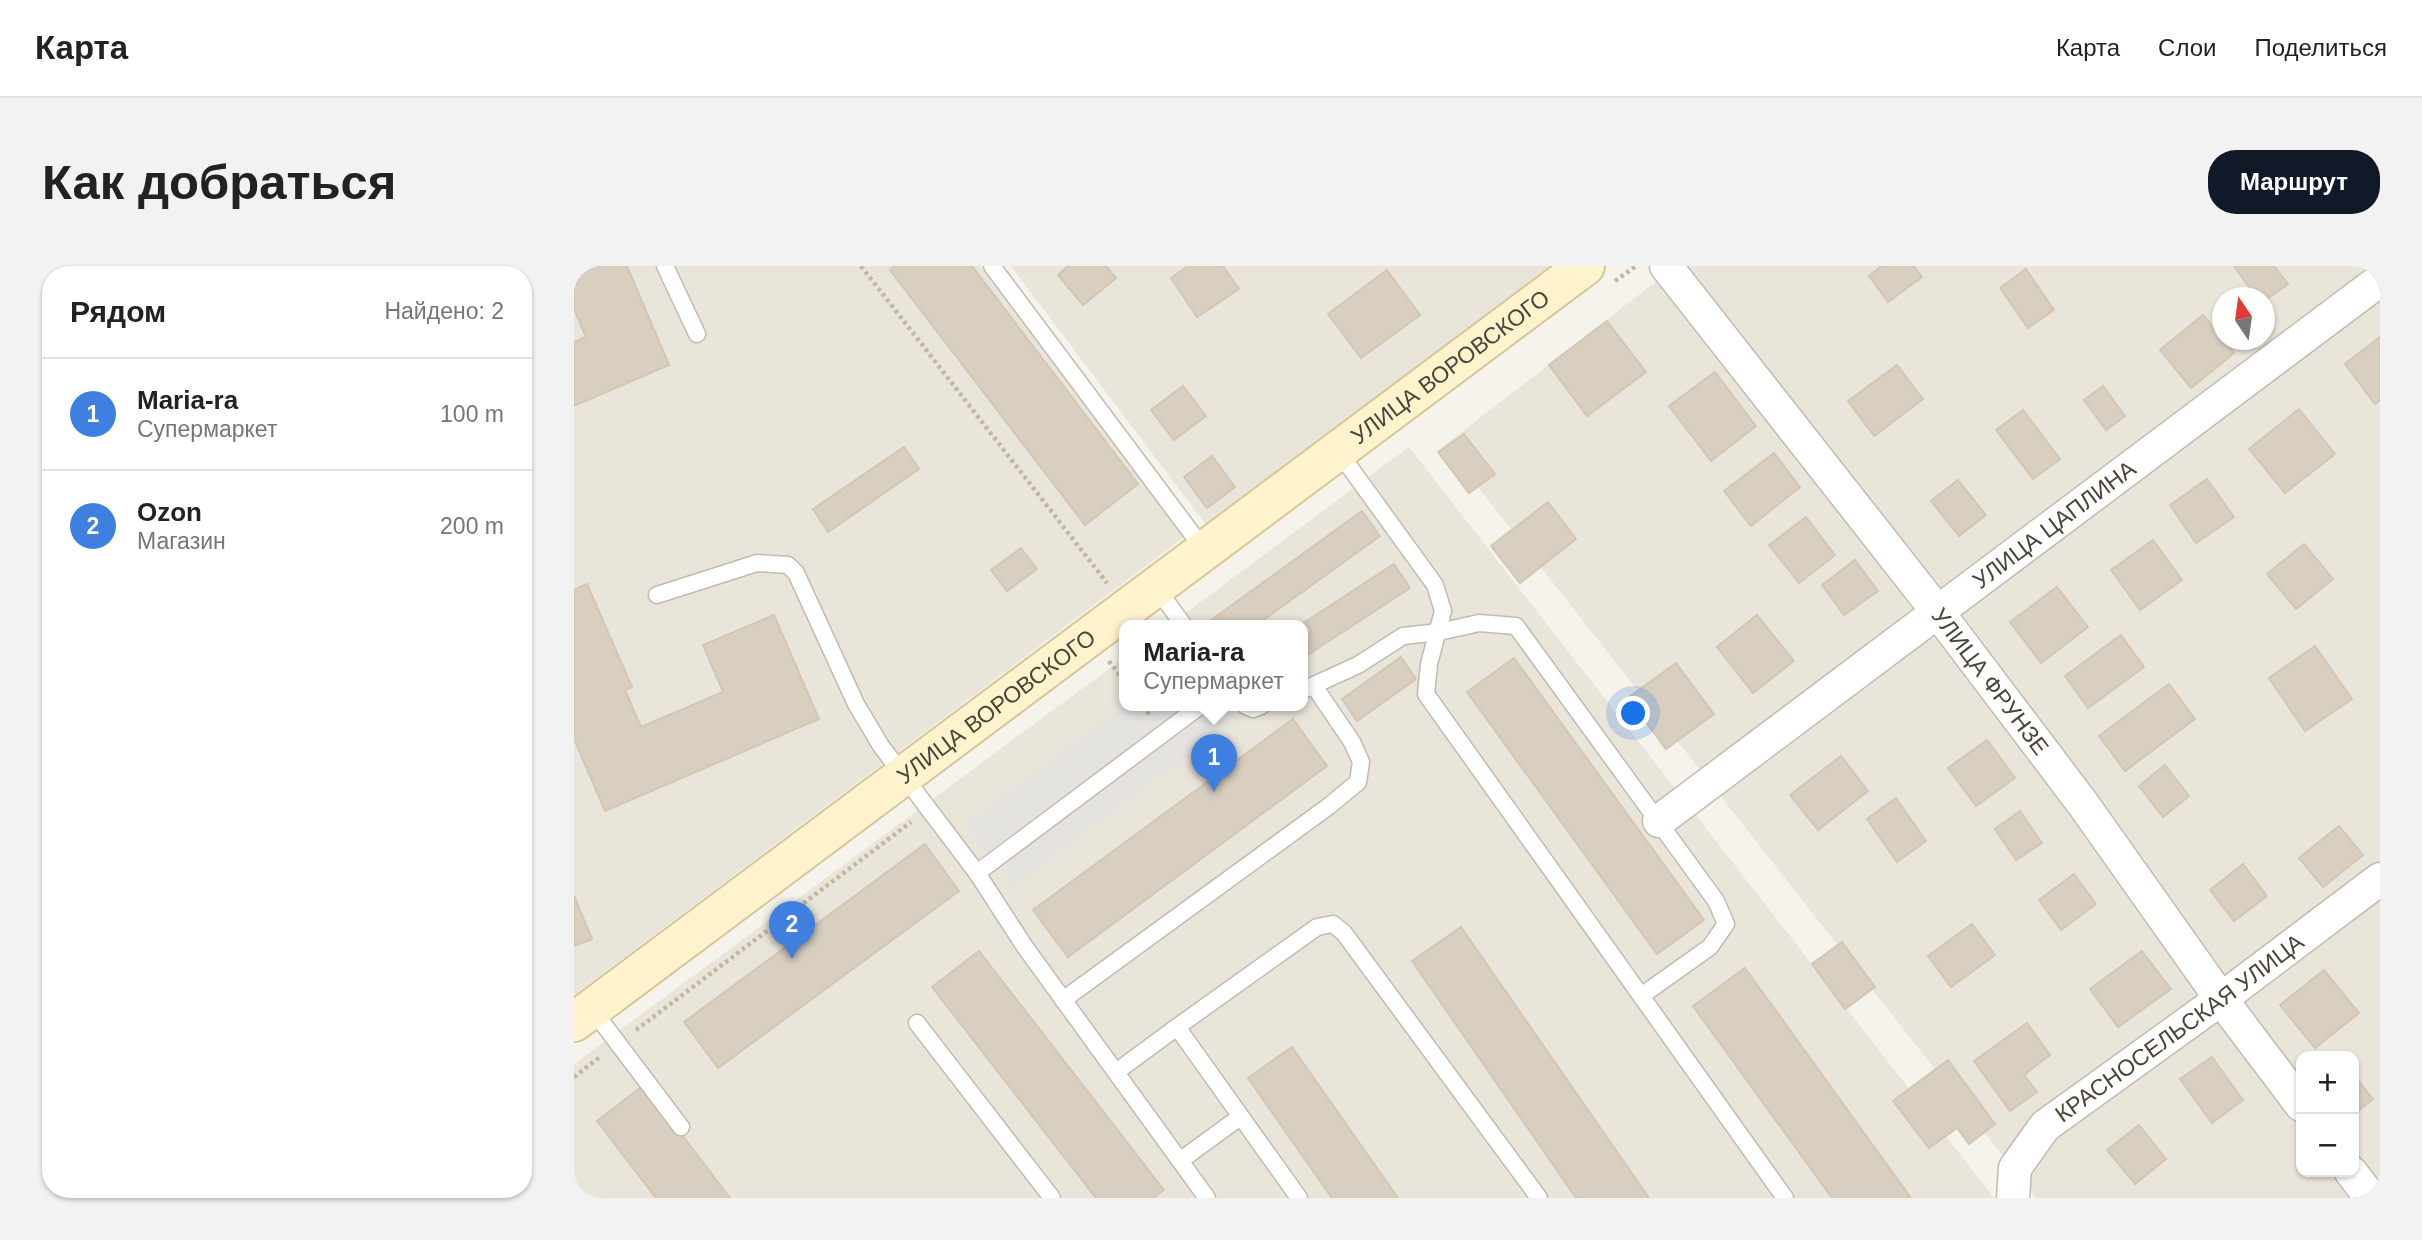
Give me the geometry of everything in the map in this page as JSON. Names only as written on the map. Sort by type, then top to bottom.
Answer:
[{"type":"main road","name":"УЛИЦА ВОРОВСКОГО","points":[[583,1016],[1585,266]]},
{"type":"street","name":"УЛИЦА ФРУНЗЕ","points":[[1666,266],[1937,611],[2083,804],[2221,999],[2296,1098]]},
{"type":"street","name":"УЛИЦА ЦАПЛИНА","points":[[1659,821],[2380,280]]},
{"type":"street","name":"КРАСНОСЕЛЬСКАЯ УЛИЦА","points":[[2013,1198],[2015,1168],[2045,1126],[2221,999],[2380,879]]},
{"type":"street","points":[[2355,1177],[2371,1198]]},
{"type":"lane","points":[[665,266],[697,334]]},
{"type":"lane","points":[[992,266],[1205,551]]},
{"type":"lane","points":[[1338,451],[1435,585],[1443,611],[1429,664],[1426,694],[1784,1198]]},
{"type":"lane","points":[[657,595],[757,563],[788,565],[796,573],[856,704],[881,746],[978,873],[1024,947],[1207,1198]]},
{"type":"lane","points":[[1156,587],[1180,620]]},
{"type":"lane","points":[[1063,1000],[1358,782],[1361,762],[1352,742],[1308,688],[1358,665],[1403,636],[1479,624],[1516,626],[1716,901],[1726,924],[1710,947],[1641,996]]},
{"type":"lane","points":[[978,873],[1193,711]]},
{"type":"lane","points":[[1116,1072],[1317,927],[1334,924],[1344,933],[1539,1198]]},
{"type":"lane","points":[[583,1016],[618,1044],[681,1127]]},
{"type":"lane","points":[[917,1023],[1052,1198]]},
{"type":"lane","points":[[1177,1027],[1299,1198]]},
{"type":"lane","points":[[1181,1160],[1240,1117]]},
{"type":"path","points":[[861,266],[1112,589]]},
{"type":"path","points":[[1116,655],[1108,661],[1119,675]]},
{"type":"path","points":[[574,1077],[929,809]]},
{"type":"shaded area","points":[[574,266],[980,266],[1186,536],[574,995]]},
{"type":"shaded area","points":[[1011,266],[1551,266],[1207,526]]},
{"type":"shaded area","points":[[1676,266],[2380,266],[2380,1198],[2036,1198],[1445,445]]},
{"type":"shaded area","points":[[1409,447],[1994,1198],[574,1198],[574,1064],[1119,661],[1119,711],[1308,711],[1308,620],[1176,620]]},
{"type":"shaded area","points":[[1119,710],[1233,711],[1238,718],[1013,887],[965,825]]},
{"type":"building","points":[[574,266],[627,266],[669,365],[574,406],[574,342],[586,337],[574,309]]},
{"type":"building","points":[[895,266],[972,266],[1138,484],[1085,525],[890,270]]},
{"type":"building","points":[[1068,266],[1106,266],[1116,278],[1083,305],[1058,275]]},
{"type":"building","points":[[1188,266],[1223,266],[1239,289],[1197,317],[1171,278]]},
{"type":"building","points":[[1882,266],[1914,266],[1922,277],[1888,302],[1869,276]]},
{"type":"building","points":[[2234,266],[2274,266],[2288,284],[2275,293],[2275,287],[2249,287]]},
{"type":"building","points":[[2026,269],[2054,310],[2028,328],[2000,288]]},
{"type":"building","points":[[1387,270],[1420,315],[1361,358],[1328,314]]},
{"type":"building","points":[[2203,315],[2212,326],[2212,350],[2232,350],[2234,353],[2191,388],[2160,350]]},
{"type":"building","points":[[1607,321],[1646,372],[1587,416],[1549,365]]},
{"type":"building","points":[[2380,337],[2380,400],[2375,404],[2345,364]]},
{"type":"building","points":[[1897,365],[1923,399],[1874,436],[1848,401]]},
{"type":"building","points":[[1715,372],[1756,426],[1711,461],[1669,406]]},
{"type":"building","points":[[1183,386],[1206,416],[1174,440],[1151,410]]},
{"type":"building","points":[[2103,386],[2125,416],[2106,430],[2084,400]]},
{"type":"building","points":[[2299,409],[2335,454],[2285,493],[2249,449]]},
{"type":"building","points":[[2023,410],[2060,459],[2033,479],[1996,430]]},
{"type":"building","points":[[1464,434],[1495,474],[1469,493],[1438,452]]},
{"type":"building","points":[[904,447],[919,469],[828,532],[813,509]]},
{"type":"building","points":[[1774,453],[1800,487],[1751,526],[1724,491]]},
{"type":"building","points":[[1212,456],[1235,487],[1207,508],[1184,477]]},
{"type":"building","points":[[2207,479],[2234,517],[2196,543],[2170,505]]},
{"type":"building","points":[[1958,480],[1986,515],[1959,536],[1931,501]]},
{"type":"building","points":[[1548,502],[1576,539],[1520,583],[1491,546]]},
{"type":"building","points":[[1362,511],[1380,536],[1263,620],[1211,620]]},
{"type":"building","points":[[1806,517],[1835,555],[1799,583],[1769,545]]},
{"type":"building","points":[[2153,540],[2182,580],[2140,610],[2111,570]]},
{"type":"building","points":[[2304,544],[2333,579],[2296,609],[2267,574]]},
{"type":"building","points":[[1021,548],[1037,569],[1007,591],[991,570]]},
{"type":"building","points":[[1855,560],[1878,591],[1844,615],[1822,585]]},
{"type":"building","points":[[1394,564],[1410,588],[1308,655],[1308,620]]},
{"type":"building","points":[[587,584],[632,687],[625,690],[641,727],[723,692],[703,645],[774,615],[819,719],[605,811],[574,739],[574,590]]},
{"type":"building","points":[[2057,587],[2088,627],[2041,663],[2010,622]]},
{"type":"building","points":[[1757,615],[1794,661],[1753,693],[1717,647]]},
{"type":"building","points":[[2121,635],[2144,667],[2088,708],[2065,676]]},
{"type":"building","points":[[2315,646],[2352,699],[2305,731],[2269,678]]},
{"type":"building","points":[[1401,657],[1416,679],[1357,721],[1342,699]]},
{"type":"building","points":[[1514,658],[1704,920],[1657,954],[1467,692]]},
{"type":"building","points":[[1676,663],[1714,714],[1666,749],[1628,698]]},
{"type":"building","points":[[2169,684],[2195,719],[2125,771],[2099,736]]},
{"type":"building","points":[[1293,719],[1327,766],[1068,957],[1033,910]]},
{"type":"building","points":[[1987,740],[2015,778],[1976,806],[1948,768]]},
{"type":"building","points":[[1841,756],[1868,791],[1818,830],[1790,795]]},
{"type":"building","points":[[2165,765],[2189,796],[2163,817],[2139,786]]},
{"type":"building","points":[[1896,798],[1926,841],[1897,862],[1867,819]]},
{"type":"building","points":[[2020,811],[2042,843],[2016,860],[1995,829]]},
{"type":"building","points":[[2339,826],[2363,855],[2323,887],[2299,858]]},
{"type":"building","points":[[925,844],[959,891],[718,1068],[684,1022]]},
{"type":"building","points":[[2243,864],[2267,896],[2234,921],[2210,890]]},
{"type":"building","points":[[2074,874],[2096,904],[2061,930],[2039,900]]},
{"type":"building","points":[[574,896],[592,939],[574,946]]},
{"type":"building","points":[[1972,924],[1995,955],[1951,987],[1928,956]]},
{"type":"building","points":[[1461,927],[1649,1198],[1576,1198],[1412,961]]},
{"type":"building","points":[[1842,942],[1875,987],[1845,1009],[1812,964]]},
{"type":"building","points":[[979,951],[1164,1190],[1153,1198],[1096,1198],[932,987]]},
{"type":"building","points":[[2142,951],[2171,989],[2118,1027],[2090,989]]},
{"type":"building","points":[[1745,968],[1911,1198],[1832,1198],[1693,1006]]},
{"type":"building","points":[[2324,970],[2359,1013],[2315,1048],[2280,1005]]},
{"type":"building","points":[[2027,1023],[2050,1055],[2024,1075],[2037,1092],[2010,1111],[1974,1061]]},
{"type":"building","points":[[1292,1047],[1398,1198],[1332,1198],[1248,1078]]},
{"type":"building","points":[[2212,1057],[2243,1100],[2212,1123],[2180,1079]]},
{"type":"building","points":[[1948,1060],[1995,1124],[1969,1144],[1957,1128],[1929,1148],[1893,1101]]},
{"type":"building","points":[[2359,1082],[2373,1099],[2359,1110]]},
{"type":"building","points":[[644,1085],[730,1198],[656,1198],[597,1121]]},
{"type":"building","points":[[2139,1125],[2166,1159],[2135,1184],[2107,1150]]},
{"type":"place","name":"Maria-ra","points":[[1214,792]]},
{"type":"place","name":"Ozon","points":[[792,959]]}]
